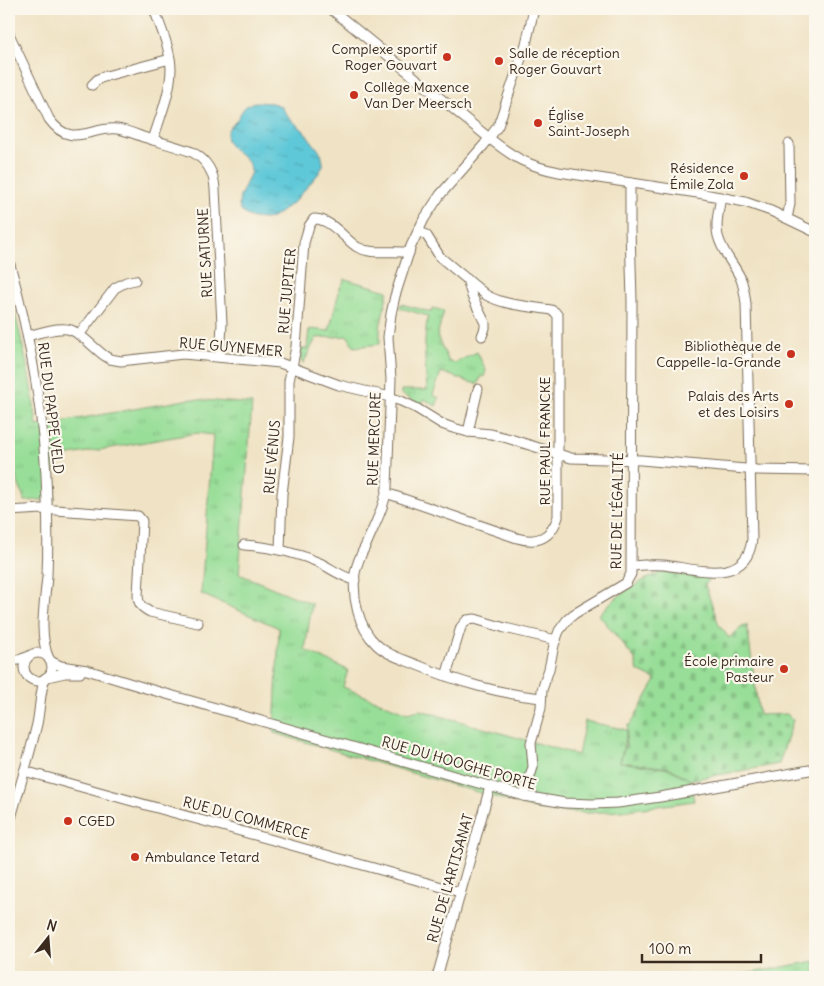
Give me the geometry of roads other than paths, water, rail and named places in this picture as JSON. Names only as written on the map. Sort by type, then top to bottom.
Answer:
[{"type":"street","points":[[9,34],[49,119],[59,130],[68,134],[78,135],[117,129],[153,140],[171,72],[166,44],[154,9]]},
{"type":"street","points":[[331,9],[489,138],[515,157],[535,167],[721,197],[751,204],[787,218],[815,232]]},
{"type":"street","name":"RUE MERCURE","points":[[534,9],[528,36],[502,118],[496,130],[440,195],[418,230],[395,296],[388,332],[391,379],[386,494],[358,562],[355,580],[356,600],[360,619],[377,644],[395,656],[472,685],[501,692],[541,698]]},
{"type":"street","points":[[92,86],[98,79],[106,76],[170,59]]},
{"type":"street","name":"RUE SATURNE","points":[[153,140],[196,154],[209,166],[213,174],[222,324],[220,357]]},
{"type":"street","points":[[787,218],[790,204],[790,144]]},
{"type":"street","name":"RUE DE L'ÉGALITÉ","points":[[524,796],[532,767],[530,743],[541,708],[542,690],[559,631],[570,617],[626,583],[630,578],[632,566],[632,301],[630,183]]},
{"type":"street","points":[[632,566],[656,564],[720,572],[732,569],[740,564],[749,554],[752,543],[745,298],[740,278],[724,252],[718,237],[717,223],[721,197]]},
{"type":"street","name":"RUE JUPITER","points":[[292,367],[296,347],[304,247],[309,226],[314,220],[319,219],[326,222],[354,245],[364,250],[409,253]]},
{"type":"street","name":"RUE PAUL FRANCKE","points":[[386,494],[527,540],[543,538],[555,525],[558,517],[558,316],[556,312],[551,310],[508,304],[482,291],[440,257],[427,236],[418,230]]},
{"type":"street","name":"RUE DU PAPPE VELD","points":[[9,261],[28,336],[42,428],[48,510],[47,566],[43,620],[44,645],[49,660]]},
{"type":"street","points":[[467,279],[472,296],[485,323],[482,336]]},
{"type":"street","points":[[79,335],[116,288],[126,282],[135,280]]},
{"type":"street","name":"RUE GUYNEMER","points":[[28,336],[65,329],[71,330],[105,356],[118,361],[183,354],[280,363],[339,385],[390,397],[411,405],[442,424],[453,428],[468,432],[497,435],[574,458],[632,460],[750,470],[815,471]]},
{"type":"street","name":"RUE VÉNUS","points":[[280,550],[282,494],[289,438],[289,384],[292,367]]},
{"type":"street","points":[[468,432],[478,389]]},
{"type":"street","points":[[9,511],[32,509],[136,515],[140,517],[142,521],[138,595],[140,605],[150,612],[198,623]]},
{"type":"street","points":[[244,545],[280,550],[316,562],[355,580]]},
{"type":"street","points":[[446,676],[461,627],[469,619],[556,640]]},
{"type":"street","name":"RUE DU PAPPE VELD","points":[[30,656],[39,640],[43,620]]},
{"type":"street","points":[[9,661],[42,654],[49,660],[52,666],[42,688],[36,726],[9,825]]},
{"type":"street","points":[[30,656],[24,665],[36,693],[38,713]]},
{"type":"street","name":"RUE DU HOOGHE PORTE","points":[[49,660],[61,666],[87,670],[102,676],[524,796],[565,803],[601,804],[626,802],[815,769]]},
{"type":"street","points":[[9,666],[18,669],[37,681],[46,678]]},
{"type":"street","name":"RUE DU HOOGHE PORTE","points":[[46,678],[67,673],[102,676]]},
{"type":"street","name":"RUE DU COMMERCE","points":[[24,771],[460,892]]},
{"type":"street","name":"RUE DE L'ARTISANAT","points":[[437,977],[490,786]]},
{"type":"water","points":[[255,102],[272,103],[281,106],[288,117],[303,130],[321,153],[323,162],[319,173],[294,202],[272,218],[264,219],[253,218],[240,210],[240,197],[251,172],[250,165],[231,147],[226,137],[228,130],[243,109]]},
{"type":"place","name":"Complexe sportif Roger Gouvart","points":[[447,57]]},
{"type":"place","name":"Salle de réception Roger Gouvart","points":[[499,61]]},
{"type":"place","name":"Collège Maxence Van Der Meersch","points":[[354,95]]},
{"type":"place","name":"Église Saint-Joseph","points":[[538,123]]},
{"type":"place","name":"Résidence Émile Zola","points":[[744,176]]},
{"type":"place","name":"Bibliothèque de Cappelle-la-Grande","points":[[791,354]]},
{"type":"place","name":"Palais des Arts et des Loisirs","points":[[789,404]]},
{"type":"place","name":"École primaire Pasteur","points":[[784,669]]},
{"type":"place","name":"CGED","points":[[68,821]]},
{"type":"place","name":"Ambulance Tetard","points":[[135,857]]}]
